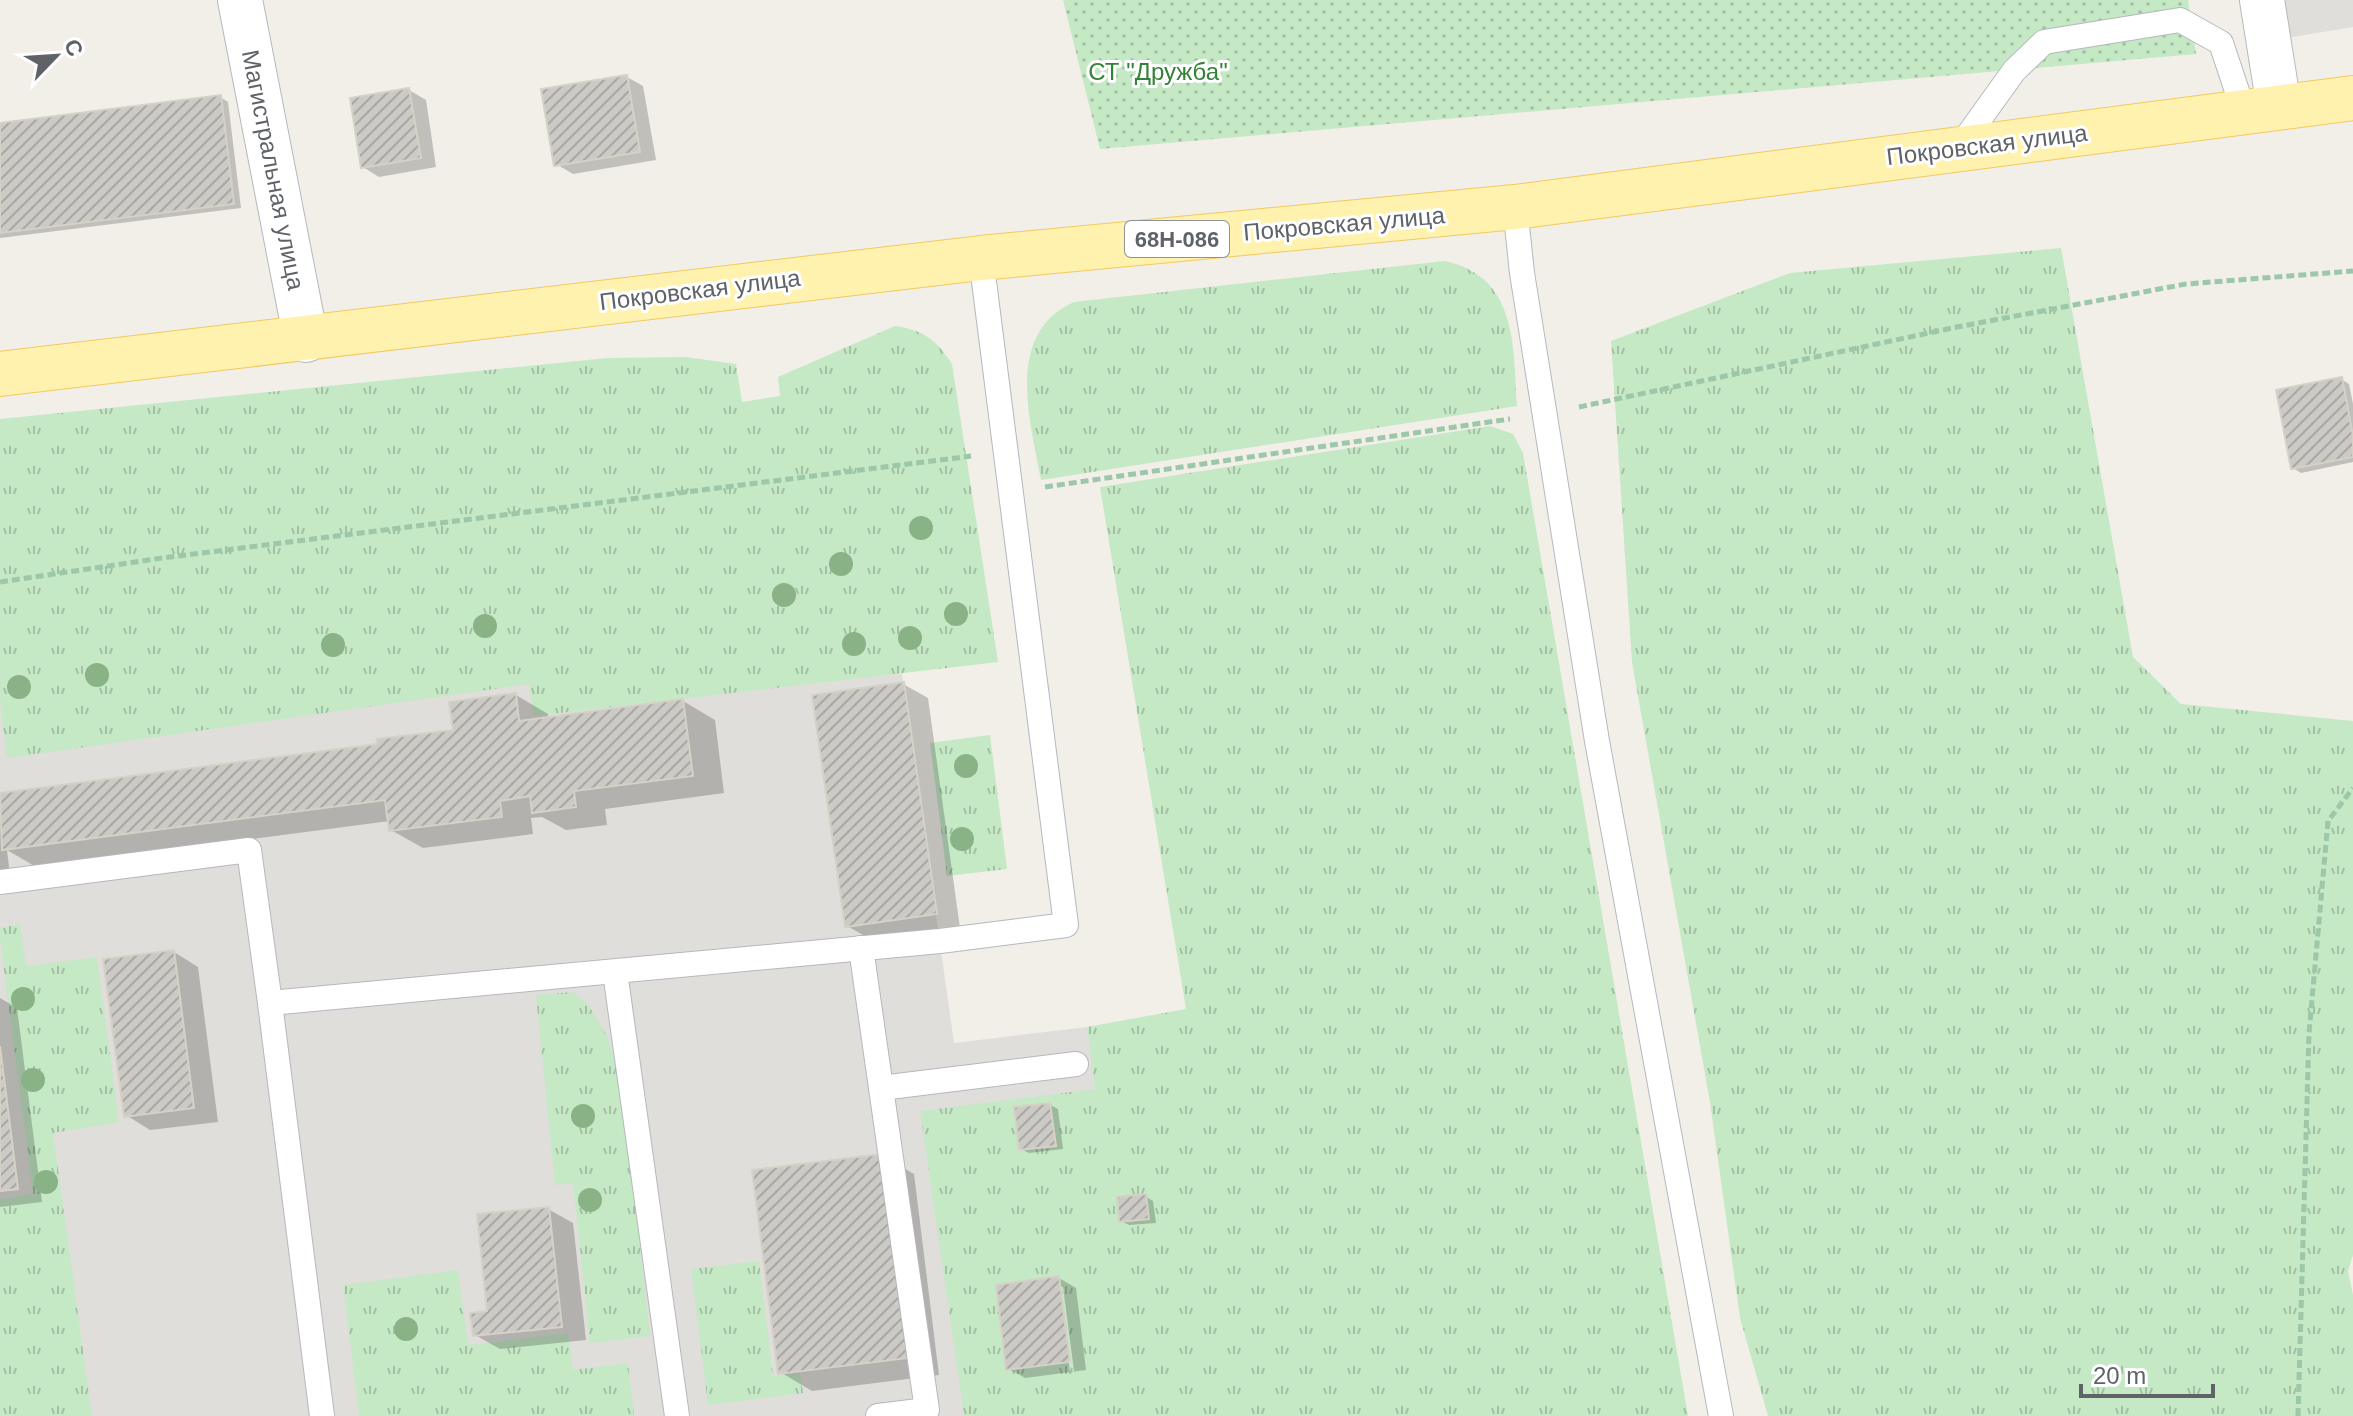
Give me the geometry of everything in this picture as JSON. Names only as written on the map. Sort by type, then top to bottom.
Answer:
[{"type":"main road","name":"Покровская улица","points":[[0,374],[981,258],[1515,207],[2353,98]]},
{"type":"street","name":"Магистральная улица","points":[[240,0],[306,340]]},
{"type":"street","points":[[2262,0],[2262,110]]},
{"type":"lane","points":[[1958,149],[2014,71],[2044,42],[2180,20],[2221,43],[2262,110]]},
{"type":"lane","points":[[1515,207],[1522,273],[1547,413],[1597,741],[1721,1416]]},
{"type":"lane","points":[[270,1003],[861,948],[1066,925],[981,258]]},
{"type":"lane","points":[[0,882],[249,850],[322,1416]]},
{"type":"lane","points":[[861,948],[927,1410],[878,1416]]},
{"type":"lane","points":[[615,972],[677,1416]]},
{"type":"lane","points":[[881,1088],[1076,1064]]},
{"type":"path","points":[[1011,492],[1547,413],[1957,327],[2186,284],[2353,271]]},
{"type":"path","points":[[0,582],[162,558],[1006,452]]},
{"type":"path","points":[[2298,1416],[2309,1033],[2328,821],[2353,788]]},
{"type":"shaded area","points":[[2280,0],[2353,0],[2353,27],[2287,38]]},
{"type":"shaded area","points":[[0,662],[902,674],[954,1043],[1087,1027],[1132,1328],[1271,1416],[0,1416]]},
{"type":"green space","name":"СТ \"Дружба\"","points":[[1063,0],[2188,0],[2196,54],[1100,149]]},
{"type":"green space","points":[[2061,248],[2133,657],[2181,704],[2353,721],[2353,1255],[2348,1271],[2353,1295],[2353,1416],[1768,1416],[1740,1318],[1710,1102],[1632,662],[1611,341],[1790,273]]},
{"type":"green space","points":[[1445,261],[1469,269],[1486,282],[1499,298],[1512,338],[1517,406],[1041,480],[1028,406],[1030,356],[1038,335],[1052,316],[1074,302]]},
{"type":"green space","points":[[895,326],[914,330],[928,338],[941,348],[952,364],[998,662],[534,716],[529,684],[7,758],[0,702],[0,419],[607,358],[685,357],[736,364],[742,402],[780,396],[778,377]]},
{"type":"green space","points":[[1490,426],[1513,434],[1523,453],[1688,1416],[964,1416],[920,1111],[1095,1089],[1087,1027],[1186,1009],[1100,487]],"holes":[[[1050,1103],[1055,1145],[1019,1150],[1014,1108]],[[1059,1277],[1070,1361],[1006,1369],[996,1285]]]},
{"type":"green space","points":[[990,735],[1007,869],[947,876],[930,743]]},
{"type":"green space","points":[[20,924],[26,966],[97,957],[119,1122],[53,1133],[92,1416],[0,1416],[0,1199],[33,1194],[0,939],[0,928]]},
{"type":"green space","points":[[573,992],[589,1006],[606,1034],[622,1079],[650,1336],[590,1343],[573,1183],[555,1185],[536,995]]},
{"type":"green space","points":[[759,1261],[773,1376],[800,1373],[803,1393],[708,1405],[691,1269]]},
{"type":"green space","points":[[458,1270],[468,1345],[568,1333],[573,1370],[628,1363],[634,1416],[359,1416],[343,1285]]},
{"type":"building","points":[[627,75],[640,152],[554,166],[541,89]]},
{"type":"building","points":[[409,88],[421,158],[361,168],[350,98]]},
{"type":"building","points":[[221,95],[234,204],[0,233],[0,123]]},
{"type":"building","points":[[2342,377],[2353,436],[2353,457],[2291,469],[2276,390]]},
{"type":"building","points":[[904,682],[937,914],[845,927],[812,695]]},
{"type":"building","points":[[516,693],[519,721],[683,699],[693,776],[574,791],[576,807],[532,813],[530,796],[500,801],[502,817],[389,831],[385,800],[2,850],[0,793],[377,744],[377,739],[453,730],[449,702]]},
{"type":"building","points":[[174,950],[194,1108],[124,1117],[103,959]]},
{"type":"building","points":[[0,1046],[18,1189],[0,1191]]},
{"type":"building","points":[[1050,1103],[1056,1146],[1019,1150],[1014,1107]]},
{"type":"building","points":[[882,1154],[908,1358],[778,1374],[752,1170]]},
{"type":"building","points":[[1146,1194],[1149,1219],[1119,1222],[1117,1197]]},
{"type":"building","points":[[549,1207],[562,1327],[473,1336],[470,1313],[487,1311],[477,1214]]},
{"type":"building","points":[[1059,1276],[1070,1362],[1006,1370],[996,1285]]}]
